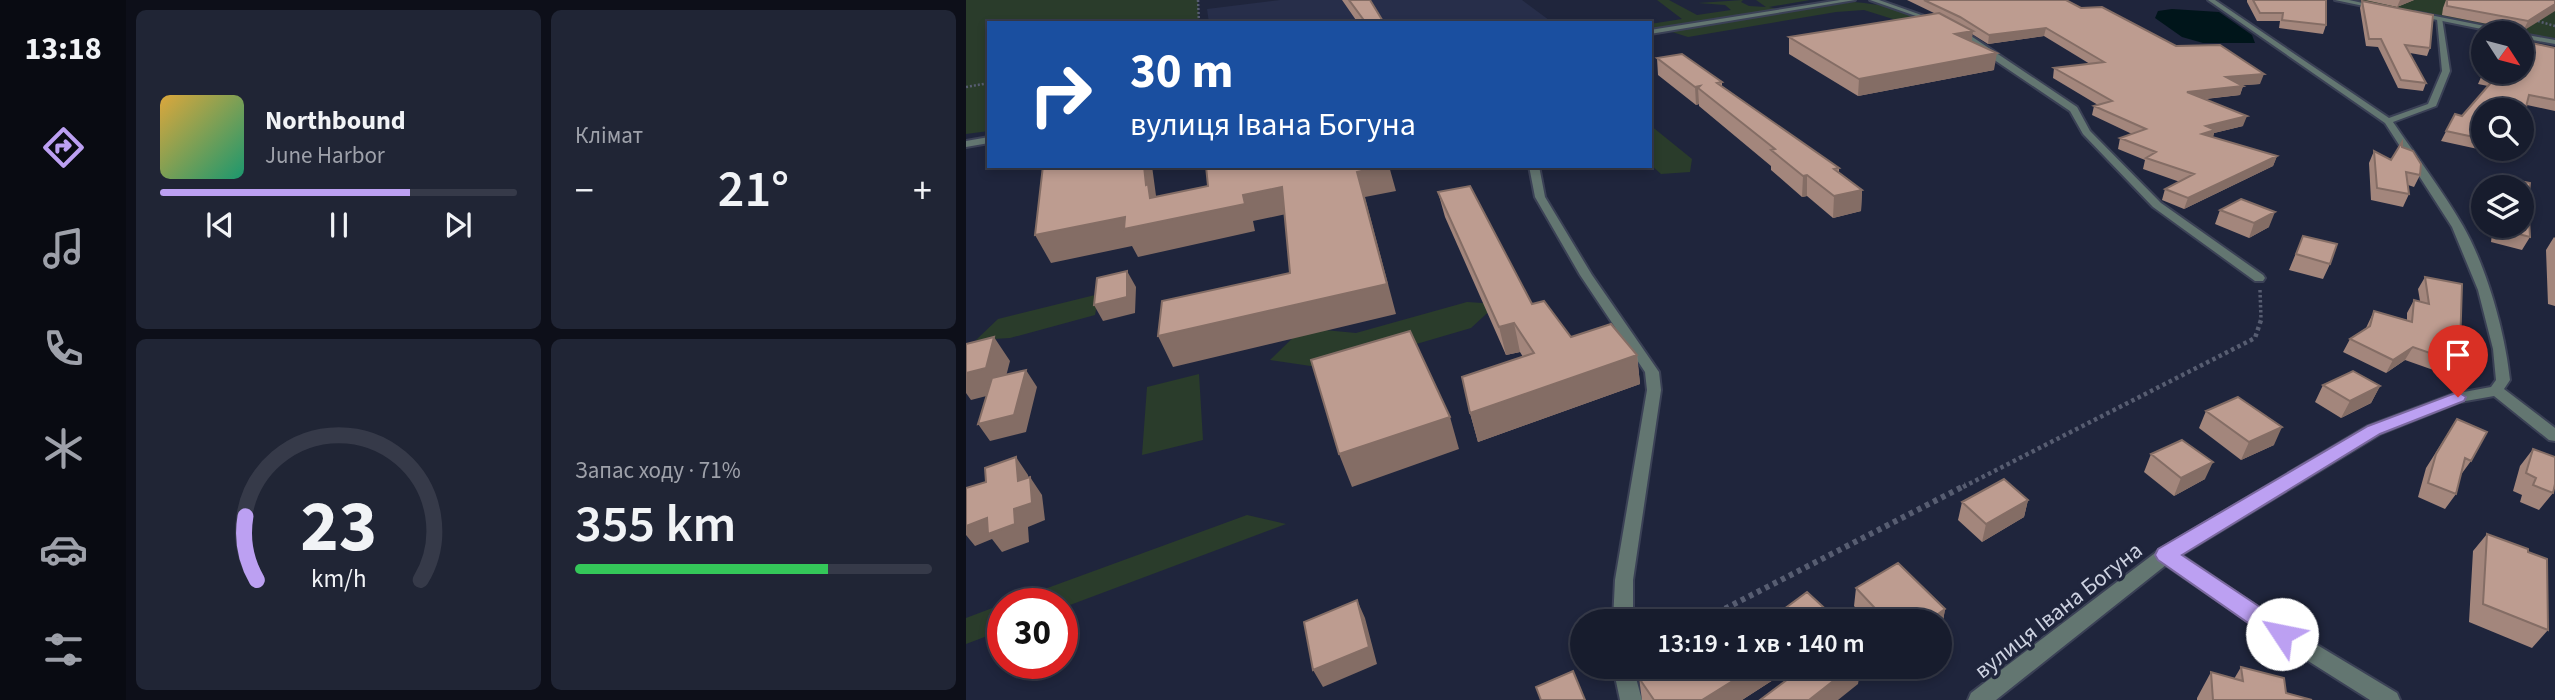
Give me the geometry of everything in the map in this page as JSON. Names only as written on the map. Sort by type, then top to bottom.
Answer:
[{"type":"street","points":[[1652,32],[1852,0]]},
{"type":"street","points":[[1873,0],[1954,29],[2066,102],[2074,109],[2086,132],[2157,205],[2259,278]]},
{"type":"street","points":[[2211,0],[2388,121],[2458,226],[2484,290],[2500,349],[2503,380],[2496,390],[2555,436]]},
{"type":"street","points":[[2338,0],[2386,8]]},
{"type":"street","points":[[2400,11],[2471,25]]},
{"type":"street","points":[[2388,121],[2432,106],[2446,71],[2440,19]]},
{"type":"street","points":[[2534,38],[2555,42]]},
{"type":"street","points":[[966,144],[987,140]]},
{"type":"street","points":[[1534,168],[1540,197],[1586,275],[1652,372],[1654,390],[1624,580],[1623,609]]},
{"type":"street","name":"вулиця Івана Богуна","points":[[1979,700],[2166,555],[2374,430],[2458,397],[2496,390]]},
{"type":"street","points":[[2166,555],[2282,634],[2389,700]]},
{"type":"street","points":[[1626,679],[1631,700]]},
{"type":"path","points":[[1198,0],[1199,21]]},
{"type":"path","points":[[2528,19],[2555,26]]},
{"type":"path","points":[[966,87],[987,83]]},
{"type":"path","points":[[1725,609],[2255,338],[2262,317],[2259,278]]},
{"type":"shaded area","points":[[1280,0],[1522,0],[1549,20],[1209,21],[1207,9]]},
{"type":"shaded area","points":[[2172,9],[2219,12],[2252,35],[2255,43],[2203,43],[2182,37],[2155,18],[2158,11]]},
{"type":"green space","points":[[966,0],[1198,0],[1199,21],[987,21],[987,131],[966,134]]},
{"type":"green space","points":[[1657,0],[1669,0],[1697,15],[1731,10],[1725,5],[1698,3],[1743,0],[1741,2],[1749,6],[1766,7],[1756,0],[1810,0],[1769,7],[1777,9],[1652,29],[1652,24],[1682,19]]},
{"type":"green space","points":[[2349,0],[2555,0],[2555,41],[2534,37],[2534,21],[2471,21],[2471,24]]},
{"type":"green space","points":[[1854,2],[1885,6],[1904,12],[1921,22],[1928,30],[1864,10],[1836,12],[1688,37],[1669,31]]},
{"type":"green space","points":[[1652,127],[1692,159],[1690,172],[1661,174],[1652,166]]},
{"type":"green space","points":[[1099,294],[1095,315],[1010,338],[976,340],[998,319]]},
{"type":"green space","points":[[1467,302],[1497,304],[1471,328],[1331,369],[1270,360],[1303,328],[1356,333]]},
{"type":"green space","points":[[1199,374],[1203,440],[1142,455],[1147,387]]},
{"type":"green space","points":[[1247,515],[1286,524],[1078,602],[1078,588],[1048,588]]},
{"type":"green space","points":[[987,610],[987,636],[966,644],[966,618]]},
{"type":"building","points":[[1349,0],[1370,0],[1383,21],[1365,21]]},
{"type":"building","points":[[1924,0],[2066,0],[2081,8],[2102,7],[2176,46],[2220,45],[2264,74],[2226,77],[2243,86],[2187,92],[2247,116],[2206,126],[2215,130],[2202,134],[2277,156],[2188,198],[2165,189],[2194,174],[2146,158],[2156,152],[2120,138],[2146,129],[2094,106],[2112,101],[2054,68],[2104,62],[2046,28],[1989,35]]},
{"type":"building","points":[[2253,0],[2326,0],[2326,25],[2282,20],[2283,13],[2260,13]]},
{"type":"building","points":[[2447,0],[2555,0],[2555,4],[2528,21],[2447,6]]},
{"type":"building","points":[[2362,1],[2433,15],[2430,48],[2405,45],[2426,83],[2401,80],[2381,39],[2369,39]]},
{"type":"building","points":[[1939,13],[1973,31],[1955,34],[1997,53],[1859,79],[1789,37]]},
{"type":"building","points":[[2534,44],[2555,48],[2555,100],[2529,95],[2528,98],[2478,98],[2490,84],[2534,84]]},
{"type":"building","points":[[1682,54],[1722,82],[1717,83],[1839,168],[1834,169],[1862,190],[1834,196],[1807,175],[1803,176],[1771,150],[1775,149],[1698,88],[1700,86],[1695,87],[1657,58]]},
{"type":"building","points":[[2471,106],[2471,136],[2446,131],[2455,114],[2462,116]]},
{"type":"building","points":[[2402,142],[2402,147],[2413,151],[2421,164],[2420,175],[2406,172],[2409,194],[2377,188],[2374,151],[2391,160]]},
{"type":"building","points":[[1043,168],[1144,168],[1150,198],[1208,186],[1206,168],[1375,168],[1357,172],[1387,284],[1158,336],[1162,301],[1290,273],[1282,187],[1243,195],[1245,204],[1124,229],[1125,217],[1035,235]]},
{"type":"building","points":[[1470,186],[1532,304],[1544,301],[1571,337],[1611,324],[1637,355],[1470,413],[1462,377],[1534,353],[1514,323],[1499,327],[1438,192]]},
{"type":"building","points":[[2241,199],[2275,212],[2254,223],[2220,210]]},
{"type":"building","points":[[2303,236],[2337,244],[2330,264],[2296,254]]},
{"type":"building","points":[[1127,271],[1127,297],[1094,305],[1097,278]]},
{"type":"building","points":[[2425,277],[2462,284],[2460,347],[2456,357],[2448,355],[2447,359],[2413,347],[2393,360],[2350,339],[2370,326],[2374,311],[2412,322],[2414,300],[2429,304]]},
{"type":"building","points":[[1410,331],[1450,417],[1339,454],[1311,360]]},
{"type":"building","points":[[994,337],[986,368],[966,373],[966,344]]},
{"type":"building","points":[[1026,370],[1014,415],[978,424],[992,378]]},
{"type":"building","points":[[2353,371],[2380,386],[2350,401],[2323,385]]},
{"type":"building","points":[[2238,397],[2282,427],[2249,442],[2206,411]]},
{"type":"building","points":[[2457,419],[2487,432],[2471,461],[2465,458],[2456,494],[2428,483],[2436,454]]},
{"type":"building","points":[[2182,440],[2213,462],[2181,478],[2151,454]]},
{"type":"building","points":[[2533,449],[2555,457],[2553,493],[2533,485],[2536,478],[2526,473]]},
{"type":"building","points":[[1016,457],[1018,481],[1030,477],[1032,503],[1014,509],[1015,524],[988,534],[987,518],[966,526],[966,488],[986,482],[985,468]]},
{"type":"building","points":[[2004,479],[2028,500],[1986,524],[1962,502]]},
{"type":"building","points":[[2487,534],[2547,559],[2548,630],[2483,604]]},
{"type":"building","points":[[1898,563],[1945,609],[1876,609],[1856,588]]},
{"type":"building","points":[[1807,592],[1825,609],[1784,609]]},
{"type":"building","points":[[1357,600],[1369,647],[1313,670],[1304,622]]},
{"type":"building","points":[[2241,667],[2284,678],[2286,693],[2312,700],[2213,700],[2211,672],[2243,681]]},
{"type":"building","points":[[1570,672],[1570,679],[1576,679],[1585,700],[1541,700],[1536,687]]},
{"type":"building","points":[[1640,679],[1736,679],[1702,700],[1654,700]]},
{"type":"building","points":[[1788,679],[1836,679],[1809,700],[1760,700]]},
{"type":"route","points":[[2282,634],[2166,555],[2374,430],[2458,397]]}]
